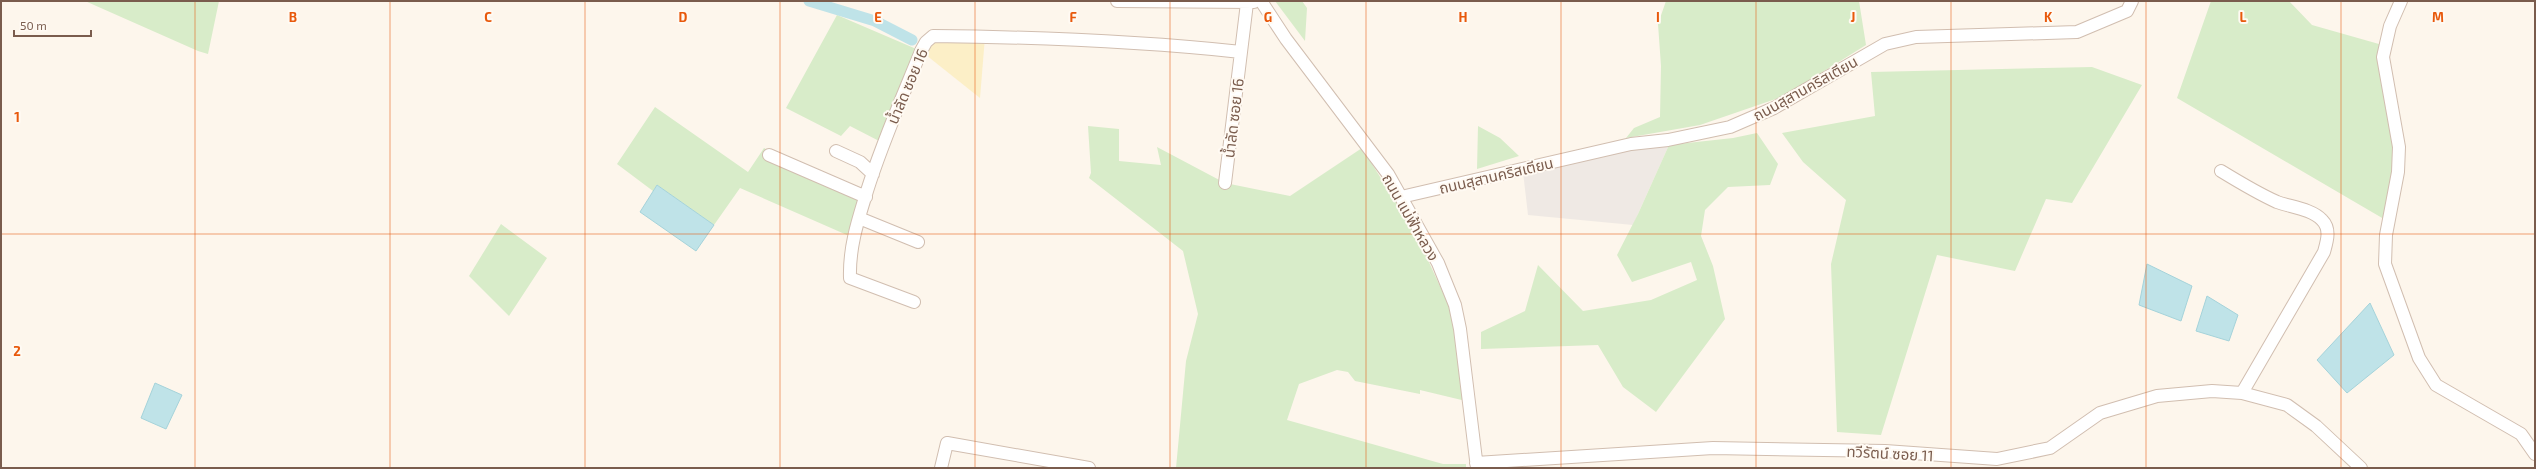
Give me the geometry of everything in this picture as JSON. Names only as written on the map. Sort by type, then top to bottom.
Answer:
[{"type":"street","points":[[1117,1],[1247,3],[1261,1]]},
{"type":"street","name":"ถนน แม่ฟ้าหลวง","points":[[1261,1],[1286,39],[1380,162],[1438,263],[1455,305],[1465,356],[1476,465]]},
{"type":"street","name":"ถนนสุสานคริสเตียน","points":[[1401,197],[1631,144],[1668,140],[1730,127],[1774,108],[1885,44],[1916,37],[2078,32],[2127,11],[2132,1]]},
{"type":"street","points":[[2401,1],[2390,26],[2383,58],[2399,146],[2398,172],[2386,235],[2385,264],[2419,358],[2436,385],[2521,434],[2535,454]]},
{"type":"street","name":"น้ำลัด ซอย 16","points":[[1225,183],[1247,3]]},
{"type":"street","name":"น้ำลัด ซอย 16","points":[[914,302],[850,278],[852,238],[883,143],[921,51],[926,42],[933,36],[1058,38],[1168,44],[1241,52]]},
{"type":"street","points":[[836,151],[860,162],[873,174]]},
{"type":"street","points":[[769,155],[866,197]]},
{"type":"street","points":[[2221,171],[2253,190],[2307,211],[2323,220],[2329,233],[2324,252],[2242,393]]},
{"type":"street","points":[[859,218],[918,242]]},
{"type":"street","name":"ทวีรัตน์ ซอย 11","points":[[1476,465],[1713,448],[1885,451],[1997,459],[2050,448],[2100,413],[2157,396],[2212,391],[2242,393],[2287,405],[2316,426],[2361,468]]},
{"type":"street","points":[[941,468],[946,443],[1089,468]]},
{"type":"shaded area","points":[[1669,145],[1633,225],[1528,215],[1523,172],[1629,149]]},
{"type":"green space","points":[[85,1],[219,1],[208,54],[198,51]]},
{"type":"green space","points":[[1275,1],[1302,1],[1307,8],[1305,41]]},
{"type":"green space","points":[[1666,1],[1859,1],[1866,45],[1784,96],[1700,125],[1626,138],[1634,128],[1660,117],[1661,66],[1658,24]]},
{"type":"green space","points":[[2211,1],[2289,1],[2312,25],[2386,46],[2398,140],[2389,222],[2177,98]]},
{"type":"green space","points":[[837,15],[921,51],[883,143],[850,126],[841,136],[786,108]]},
{"type":"green space","points":[[2092,67],[2142,85],[2072,203],[2046,199],[2015,271],[1937,255],[1881,435],[1837,432],[1831,264],[1846,200],[1803,162],[1782,133],[1875,116],[1871,72]]},
{"type":"green space","points":[[655,107],[748,172],[764,148],[806,173],[862,195],[847,235],[740,188],[714,225],[657,185],[653,191],[617,164]]},
{"type":"green space","points":[[1088,126],[1119,129],[1119,161],[1161,165],[1157,147],[1225,183],[1290,196],[1362,148],[1417,236],[1449,306],[1470,402],[1420,390],[1420,394],[1355,381],[1348,372],[1337,370],[1299,384],[1287,420],[1443,464],[1466,464],[1466,468],[1176,468],[1186,361],[1198,314],[1183,251],[1089,178],[1091,173]]},
{"type":"green space","points":[[1478,126],[1500,138],[1519,156],[1477,169]]},
{"type":"green space","points":[[1757,133],[1778,164],[1770,185],[1728,187],[1705,210],[1701,236],[1713,266],[1725,319],[1656,412],[1623,387],[1598,345],[1481,349],[1481,332],[1525,311],[1538,265],[1583,311],[1651,300],[1697,280],[1691,262],[1632,282],[1617,255],[1638,214],[1669,145],[1733,138]]},
{"type":"green space","points":[[501,224],[547,258],[509,316],[469,276]]},
{"type":"sand","points":[[985,37],[980,98],[921,51],[926,42]]},
{"type":"water","points":[[657,185],[714,225],[696,251],[640,212]]},
{"type":"water","points":[[2147,264],[2192,286],[2181,321],[2139,305]]},
{"type":"water","points":[[2207,296],[2238,315],[2229,341],[2196,331]]},
{"type":"water","points":[[2370,303],[2394,355],[2347,393],[2317,360]]},
{"type":"water","points":[[155,383],[182,395],[166,429],[141,418]]},
{"type":"waterway","points":[[809,1],[875,21],[912,40]]}]
